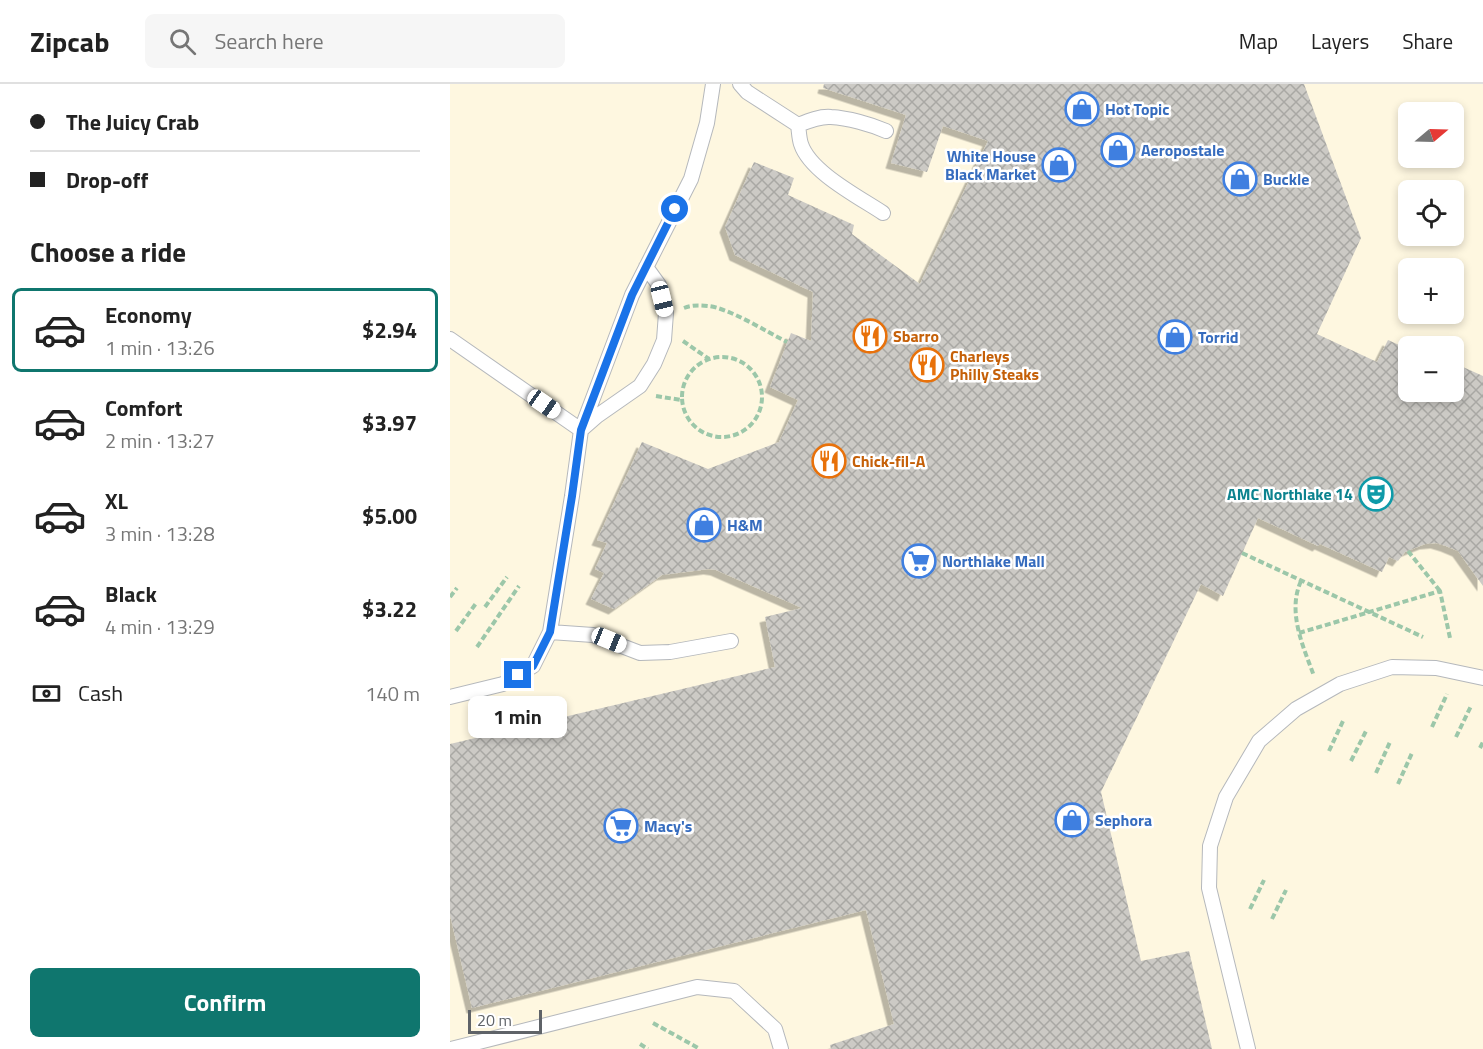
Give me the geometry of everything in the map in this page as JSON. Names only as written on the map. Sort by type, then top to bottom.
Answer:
[{"type":"lane","points":[[450,697],[503,684],[533,666],[550,632],[581,430],[632,295],[691,179],[707,123],[713,84]]},
{"type":"lane","points":[[740,84],[747,92],[798,125],[801,144],[810,160],[829,178],[883,213]]},
{"type":"lane","points":[[798,125],[829,117],[871,124],[886,131]]},
{"type":"lane","points":[[581,430],[639,386],[654,364],[664,340],[666,313],[659,285],[646,267]]},
{"type":"lane","points":[[450,339],[581,430]]},
{"type":"lane","points":[[550,632],[593,634],[640,653],[670,652],[731,642]]},
{"type":"lane","points":[[1248,1049],[1209,888],[1210,846],[1226,797],[1259,741],[1296,709],[1340,684],[1392,668],[1436,668],[1483,678]]},
{"type":"lane","points":[[451,1049],[697,987],[734,992],[775,1029],[781,1049]]},
{"type":"path","points":[[680,310],[693,305],[710,306],[787,342]]},
{"type":"path","points":[[680,339],[709,359]]},
{"type":"path","points":[[722,357],[734,358],[754,373],[760,384],[762,397],[760,410],[754,421],[744,431],[732,436],[718,437],[705,434],[693,426],[685,414],[681,400],[683,386],[689,374],[698,364],[722,357]]},
{"type":"path","points":[[652,395],[681,400]]},
{"type":"path","points":[[1408,551],[1440,591],[1450,638]]},
{"type":"path","points":[[1242,553],[1423,637]]},
{"type":"path","points":[[485,608],[507,577]]},
{"type":"path","points":[[1301,581],[1297,590],[1296,623],[1314,676]]},
{"type":"path","points":[[477,646],[519,586]]},
{"type":"path","points":[[450,597],[457,588]]},
{"type":"path","points":[[1299,633],[1440,591]]},
{"type":"path","points":[[456,631],[477,602]]},
{"type":"path","points":[[1432,726],[1447,694]]},
{"type":"path","points":[[1456,737],[1471,706]]},
{"type":"path","points":[[1329,751],[1343,721]]},
{"type":"path","points":[[1351,761],[1366,731]]},
{"type":"path","points":[[1376,773],[1389,742]]},
{"type":"path","points":[[1480,748],[1483,742]]},
{"type":"path","points":[[1398,784],[1412,753]]},
{"type":"path","points":[[1250,909],[1264,880]]},
{"type":"path","points":[[1272,919],[1286,890]]},
{"type":"path","points":[[653,1023],[700,1049]]},
{"type":"path","points":[[640,1044],[648,1049]]},
{"type":"shaded area","points":[[450,84],[1483,84],[1483,1049],[450,1049]]},
{"type":"building","name":"Northlake Mall","points":[[824,84],[1304,84],[1361,238],[1317,334],[1377,362],[1388,340],[1398,344],[1398,402],[1464,402],[1464,367],[1483,376],[1483,586],[1458,551],[1446,546],[1436,543],[1425,544],[1405,552],[1398,561],[1389,557],[1382,572],[1258,518],[1223,596],[1201,584],[1101,792],[1141,961],[1189,951],[1212,1049],[831,1049],[830,1045],[894,1024],[866,910],[472,1008],[450,915],[450,744],[775,667],[765,617],[802,608],[709,569],[662,575],[614,609],[591,599],[604,573],[595,569],[607,543],[597,540],[642,442],[708,469],[779,442],[798,400],[770,387],[791,333],[811,341],[813,292],[735,255],[725,227],[754,162],[794,178],[788,195],[854,225],[852,234],[920,284],[988,141],[943,126],[927,172],[891,163],[906,115],[823,88]]},
{"type":"place","name":"Hot Topic","points":[[1082,109]]},
{"type":"place","name":"Aeropostale","points":[[1118,150]]},
{"type":"place","name":"White House Black Market","points":[[1059,165]]},
{"type":"place","name":"Buckle","points":[[1240,179]]},
{"type":"place","name":"Sbarro","points":[[870,336]]},
{"type":"place","name":"Torrid","points":[[1175,337]]},
{"type":"place","name":"Charleys Philly Steaks","points":[[927,365]]},
{"type":"place","name":"Chick-fil-A","points":[[829,461]]},
{"type":"place","name":"AMC Northlake 14","points":[[1376,494]]},
{"type":"place","name":"H&M","points":[[704,525]]},
{"type":"place","name":"Northlake Mall","points":[[919,561]]},
{"type":"place","name":"Sephora","points":[[1072,820]]},
{"type":"place","name":"Macy's","points":[[621,826]]},
{"type":"route","points":[[518,675],[533,666],[550,632],[581,430],[632,295],[675,209]]}]
